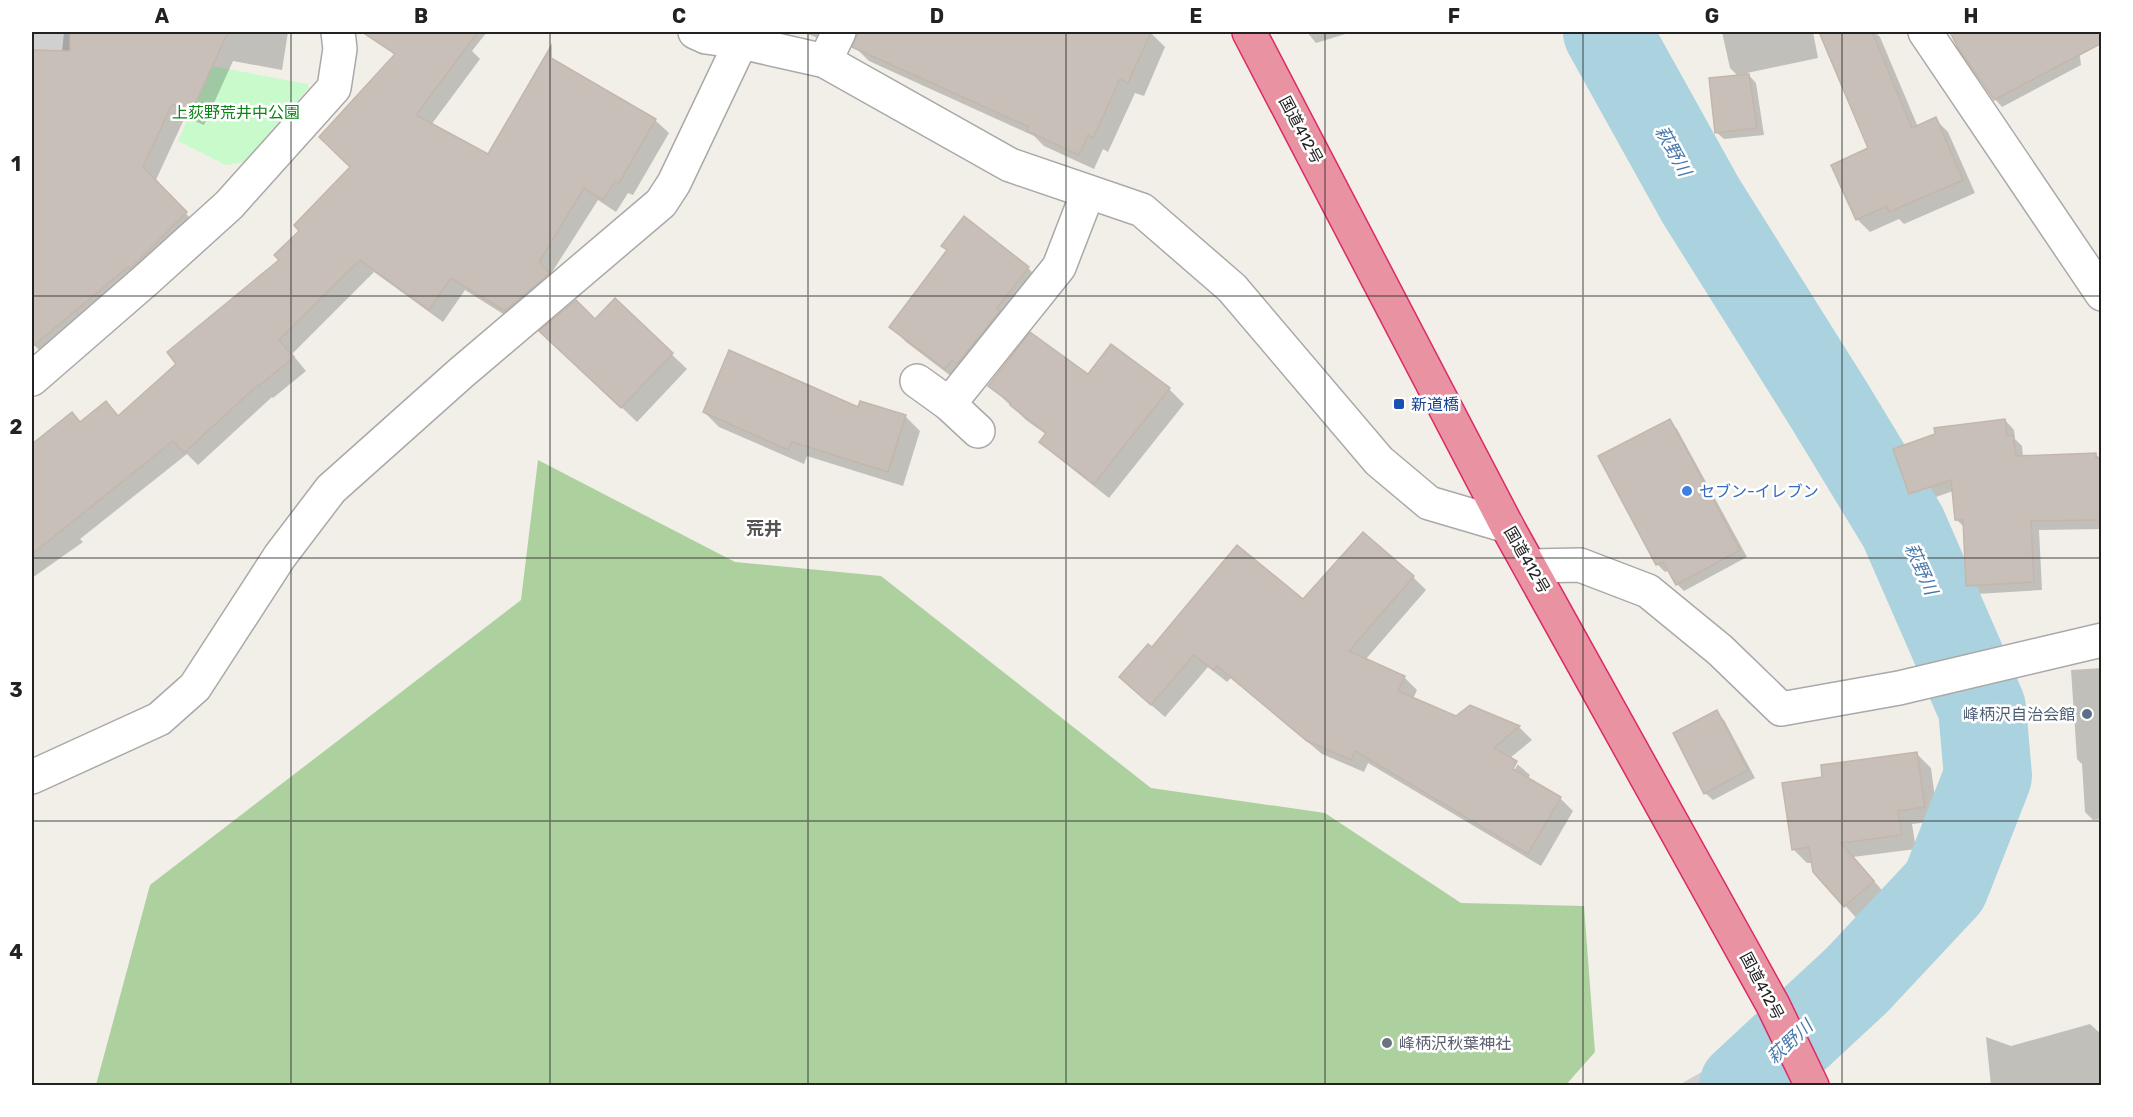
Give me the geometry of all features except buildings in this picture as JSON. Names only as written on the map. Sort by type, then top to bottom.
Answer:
[{"type":"highway","name":"国道412号","points":[[1249,32],[1507,526],[1773,1005],[1812,1086]]},
{"type":"street","points":[[32,379],[229,205],[334,88],[340,48],[338,32]]},
{"type":"street","points":[[695,32],[706,37],[741,42],[825,61],[1010,165],[1142,210],[1232,288],[1379,461],[1429,503],[1507,526]]},
{"type":"street","points":[[825,61],[839,32]]},
{"type":"street","points":[[1925,32],[2102,294]]},
{"type":"street","points":[[32,777],[159,718],[195,687],[280,556],[331,489],[461,373],[661,203],[674,183],[741,42]]},
{"type":"street","points":[[949,404],[1059,267],[1088,192]]},
{"type":"street","points":[[917,381],[949,404],[978,430]]},
{"type":"street","points":[[1531,566],[1580,565],[1648,591],[1720,650],[1780,709],[1899,688],[2102,640]]},
{"type":"shaded area","points":[[32,32],[84,32],[86,72],[75,125],[32,121]]},
{"type":"shaded area","points":[[1733,1054],[1744,1076],[1732,1085],[1679,1085]]},
{"type":"green space","name":"上荻野荒井中公園","points":[[212,66],[307,84],[309,87],[249,161],[226,165],[178,141]]},
{"type":"green space","points":[[538,460],[735,562],[881,576],[1151,788],[1325,813],[1461,903],[1584,906],[1595,1052],[1565,1086],[96,1085],[150,885],[521,600]]},
{"type":"waterway","name":"萩野川","points":[[1607,32],[1701,201],[1903,527],[1982,708],[1988,776],[1945,886],[1857,980],[1743,1086]]},
{"type":"place","name":"新道橋","points":[[1399,404]]},
{"type":"place","name":"セブン-イレブン","points":[[1687,491]]},
{"type":"place","name":"峰柄沢自治会館","points":[[2087,714]]},
{"type":"place","name":"峰柄沢秋葉神社","points":[[1387,1043]]},
{"type":"district","name":"荒井","points":[[764,529]]}]
